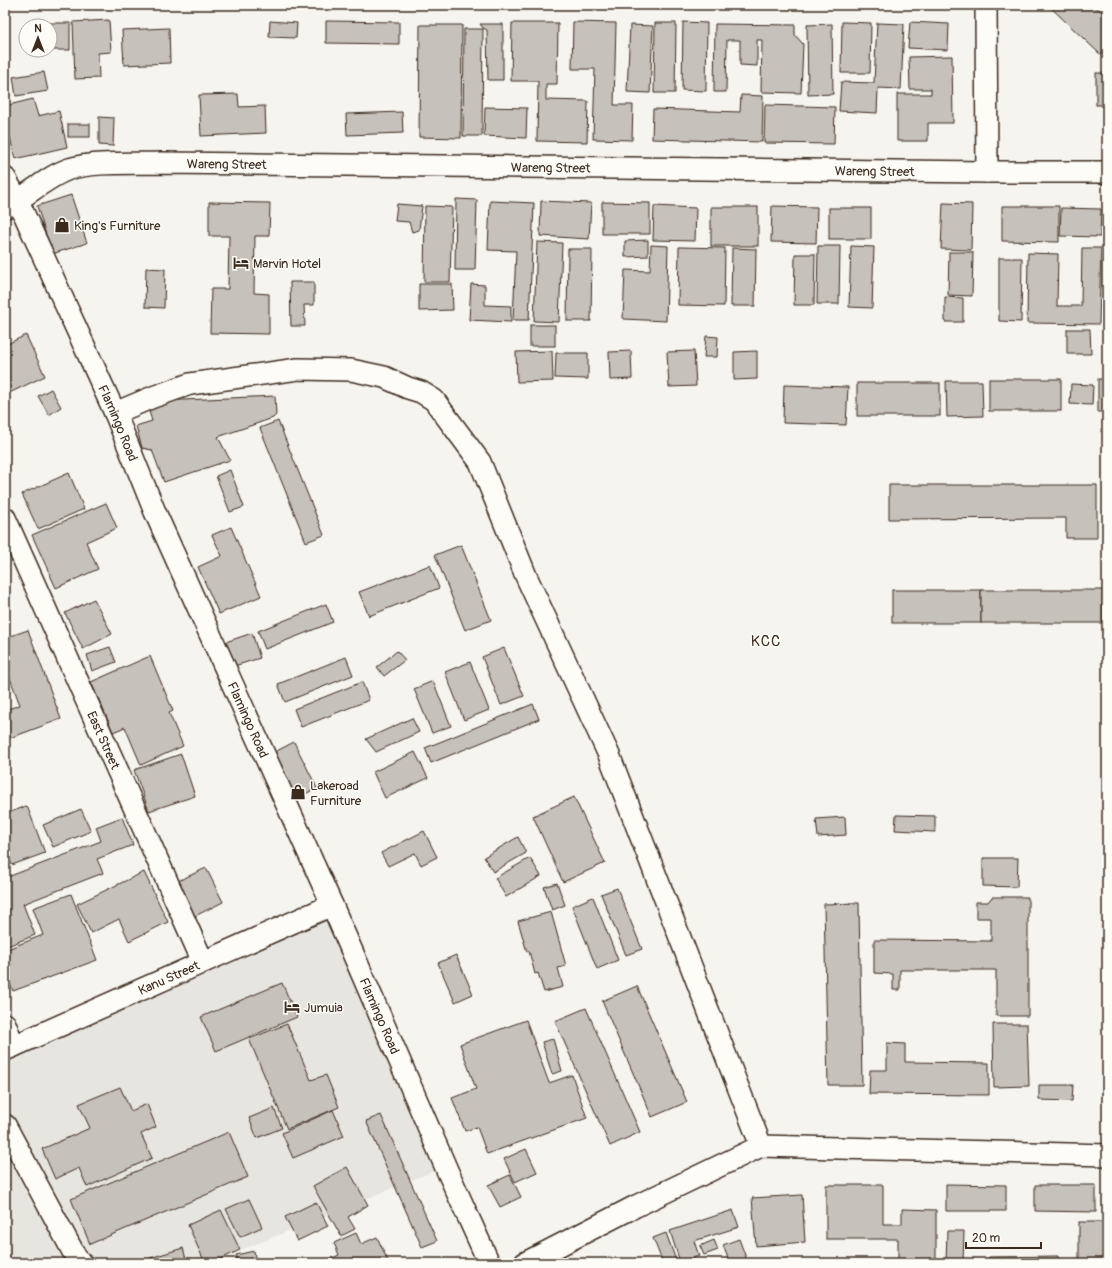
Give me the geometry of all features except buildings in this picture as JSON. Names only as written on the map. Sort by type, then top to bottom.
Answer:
[{"type":"street","points":[[986,5],[987,172]]},
{"type":"street","name":"Wareng Street","points":[[12,204],[69,169],[92,164],[169,163],[1107,172]]},
{"type":"street","name":"Flamingo Road","points":[[5,178],[12,204],[115,413],[155,512],[332,905],[489,1263]]},
{"type":"street","points":[[115,413],[152,397],[190,384],[298,369],[350,370],[384,377],[421,392],[434,400],[480,462],[526,576],[609,756],[761,1146]]},
{"type":"street","name":"East Street","points":[[5,518],[203,962]]},
{"type":"street","name":"Kanu Street","points":[[9,1048],[332,905]]},
{"type":"street","points":[[5,1024],[9,1048]]},
{"type":"street","points":[[5,1125],[77,1259],[81,1263]]},
{"type":"street","points":[[524,1263],[634,1207],[761,1146],[1107,1154]]},
{"type":"shaded area","points":[[332,909],[446,1166],[210,1263],[5,1263],[5,1051]]},
{"type":"place","name":"King's Furniture","points":[[62,225]]},
{"type":"place","name":"Marvin Hotel","points":[[241,263]]},
{"type":"place","name":"Lakeroad Furniture","points":[[298,792]]},
{"type":"place","name":"Jumuia","points":[[292,1007]]},
{"type":"district","name":"KCC","points":[[766,641]]}]
